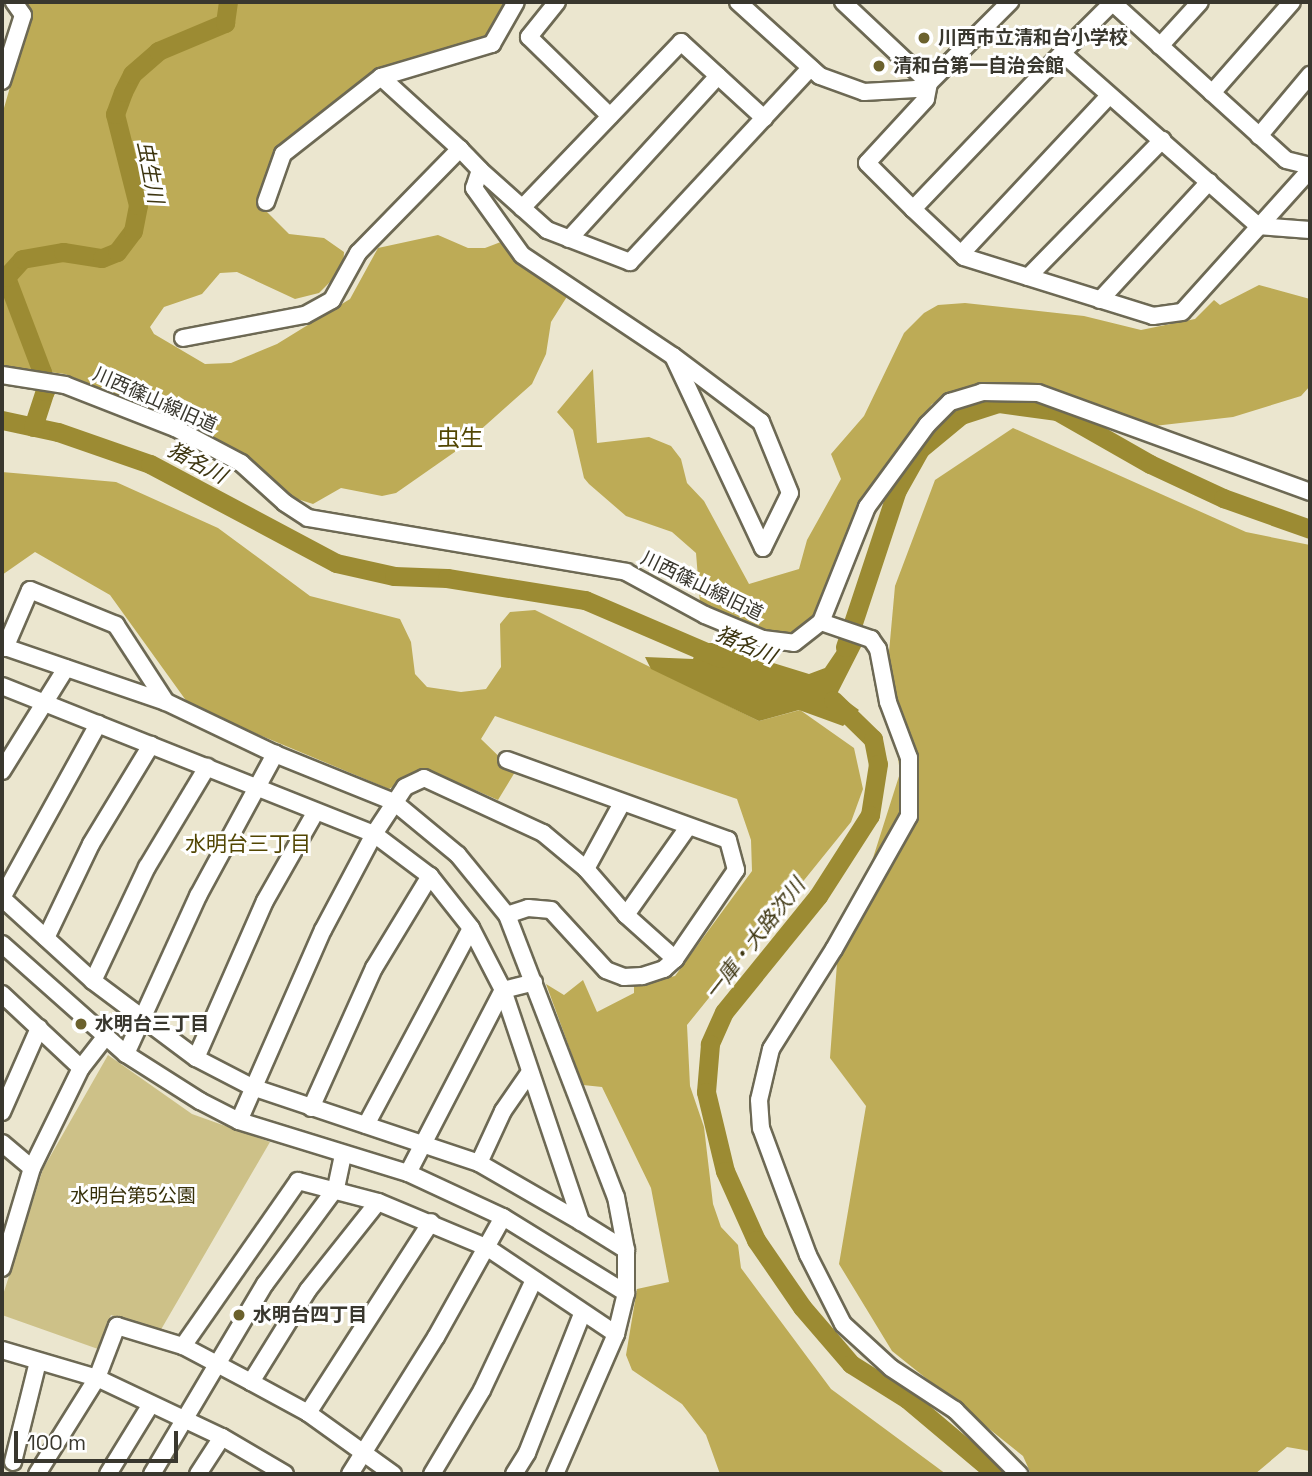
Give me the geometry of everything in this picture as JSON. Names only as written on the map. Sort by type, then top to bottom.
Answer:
[{"type":"street","points":[[2,81],[23,15],[14,2]]},
{"type":"street","points":[[266,202],[283,154],[381,78],[492,44],[516,2]]},
{"type":"street","points":[[557,2],[529,37],[610,116]]},
{"type":"street","points":[[738,2],[820,76],[864,92],[916,89],[929,83],[1010,2]]},
{"type":"street","points":[[842,2],[929,83]]},
{"type":"street","points":[[913,209],[1112,2],[1286,160],[1310,168],[1182,312],[1153,316],[961,254],[913,209],[867,163],[926,99],[929,83]]},
{"type":"street","points":[[1160,46],[1200,2]]},
{"type":"street","points":[[1212,93],[1292,2]]},
{"type":"street","points":[[522,208],[681,42],[764,118]]},
{"type":"street","points":[[1062,53],[1258,226],[1310,230]]},
{"type":"street","points":[[381,78],[547,230],[630,262],[810,68]]},
{"type":"street","points":[[1259,136],[1310,75]]},
{"type":"street","points":[[569,239],[718,76]]},
{"type":"street","points":[[961,254],[1109,96]]},
{"type":"street","points":[[1028,277],[1162,140]]},
{"type":"street","points":[[183,338],[305,315],[332,300],[358,253],[460,149]]},
{"type":"street","points":[[480,170],[474,188],[522,255],[673,356],[761,422],[790,493],[763,548],[673,356]]},
{"type":"street","points":[[1100,300],[1209,182]]},
{"type":"street","name":"川西篠山線旧道","points":[[2,375],[65,385],[175,428],[241,463],[285,503],[308,518],[626,572],[670,592],[705,615],[763,639],[794,643],[826,624]]},
{"type":"street","points":[[1019,1474],[956,1410],[891,1368],[843,1324],[808,1255],[761,1128],[759,1100],[771,1049],[909,816],[909,758],[888,702],[878,649],[871,639],[826,624],[867,507],[927,425],[950,402],[982,392],[1038,393],[1310,492]]},
{"type":"street","points":[[166,702],[116,625],[30,590],[4,647],[166,702],[275,754],[394,802],[458,855],[507,915],[616,1197],[626,1250],[626,1293],[616,1334],[555,1474]]},
{"type":"street","points":[[2,771],[66,668]]},
{"type":"street","points":[[2,686],[374,834],[430,876],[471,928],[503,989],[581,1222]]},
{"type":"street","points":[[98,724],[2,898],[93,981],[197,1058],[252,1087],[311,1108],[422,1141],[479,1163],[626,1250]]},
{"type":"street","points":[[46,939],[91,844],[151,745]]},
{"type":"street","points":[[126,1054],[198,895],[275,754]]},
{"type":"street","points":[[507,760],[728,840],[736,870],[675,960],[652,974],[615,975],[598,963],[551,910],[528,908],[507,915]]},
{"type":"street","points":[[93,981],[146,867],[207,767]]},
{"type":"street","points":[[239,1121],[323,930],[374,834],[405,787],[424,778],[543,834],[586,869],[626,915],[675,960]]},
{"type":"street","points":[[586,869],[622,803]]},
{"type":"street","points":[[197,1058],[265,901],[316,813]]},
{"type":"street","points":[[626,915],[688,827]]},
{"type":"street","points":[[311,1108],[374,968],[430,876]]},
{"type":"street","points":[[366,1125],[471,928]]},
{"type":"street","points":[[2,944],[126,1054],[239,1121],[343,1156],[408,1173],[503,1217],[626,1293]]},
{"type":"street","points":[[408,1173],[422,1141],[503,989],[534,982]]},
{"type":"street","points":[[2,994],[81,1068]]},
{"type":"street","points":[[2,1112],[39,1028]]},
{"type":"street","points":[[2,1268],[32,1168],[81,1068],[105,1037]]},
{"type":"street","points":[[479,1163],[503,1111],[530,1072]]},
{"type":"street","points":[[2,1143],[32,1168]]},
{"type":"street","points":[[152,1474],[265,1284],[335,1188],[343,1156]]},
{"type":"street","points":[[183,1346],[298,1181],[335,1188],[378,1202],[488,1248],[582,1314],[616,1334]]},
{"type":"street","points":[[251,1382],[308,1290],[378,1202]]},
{"type":"street","points":[[350,1474],[488,1248],[503,1217]]},
{"type":"street","points":[[308,1413],[431,1222]]},
{"type":"street","points":[[432,1474],[482,1390],[534,1280]]},
{"type":"street","points":[[514,1474],[527,1453],[582,1314]]},
{"type":"street","points":[[38,1362],[8,1461],[38,1472],[97,1378],[117,1326],[183,1346],[251,1382],[308,1413],[393,1474]]},
{"type":"street","points":[[2,1350],[97,1378],[222,1437],[278,1472]]},
{"type":"street","points":[[108,1474],[151,1404]]},
{"type":"street","points":[[198,1474],[222,1437]]},
{"type":"green space","name":"水明台第5公園","points":[[108,1055],[192,1114],[270,1142],[159,1333],[111,1315],[98,1349],[2,1315],[2,1298],[43,1169]]},
{"type":"shaded area","points":[[26,2],[507,2],[486,36],[380,67],[280,146],[259,204],[289,234],[324,238],[344,252],[343,269],[319,293],[295,299],[237,272],[220,273],[202,294],[164,307],[150,327],[154,334],[205,364],[231,363],[277,344],[350,299],[378,248],[438,235],[468,248],[485,248],[506,240],[568,295],[551,322],[546,354],[532,384],[459,449],[396,493],[382,496],[341,488],[313,504],[288,496],[249,461],[180,421],[65,374],[2,366],[2,115],[32,10]]},
{"type":"shaded area","points":[[1259,285],[1310,299],[1310,386],[1301,396],[1233,417],[1154,426],[1036,388],[973,387],[932,404],[859,504],[811,620],[795,635],[762,632],[700,603],[696,553],[672,532],[626,516],[589,484],[584,478],[573,430],[557,412],[593,369],[597,443],[649,437],[671,446],[681,459],[687,483],[704,501],[749,584],[799,569],[807,540],[841,479],[831,454],[864,416],[904,333],[924,313],[938,305],[965,303],[1084,316],[1141,330],[1195,319],[1214,300],[1220,305]]},
{"type":"shaded area","points":[[1013,428],[1246,532],[1310,545],[1310,1451],[1287,1447],[1255,1474],[1031,1474],[1023,1456],[892,1351],[839,1264],[866,1106],[830,1058],[839,936],[873,858],[900,773],[887,674],[895,586],[935,480]]},
{"type":"shaded area","points":[[2,472],[116,482],[218,528],[310,596],[400,619],[411,642],[415,674],[427,687],[461,692],[486,689],[501,667],[500,624],[510,612],[535,610],[759,721],[800,710],[854,748],[863,789],[851,822],[687,1025],[690,1086],[704,1127],[713,1204],[721,1227],[738,1245],[741,1268],[831,1389],[946,1474],[720,1474],[706,1435],[682,1404],[632,1370],[626,1355],[637,1289],[669,1282],[651,1188],[602,1087],[583,1085],[546,984],[564,995],[583,980],[597,1012],[634,993],[634,985],[675,976],[752,871],[751,840],[737,799],[495,716],[481,739],[515,772],[498,800],[424,768],[389,789],[190,706],[110,595],[35,552],[2,575]]},
{"type":"shaded area","points":[[846,637],[863,643],[837,694],[859,710],[843,726],[799,710],[759,721],[651,669],[645,657],[693,659],[699,643],[732,643],[749,649],[757,658],[809,674],[825,668]]},
{"type":"waterway","name":"虫生川","points":[[33,427],[45,391],[42,372],[6,277],[22,259],[63,252],[102,258],[117,252],[133,231],[138,205],[115,114],[123,92],[132,74],[158,51],[225,23],[228,2]]},
{"type":"waterway","name":"猪名川","points":[[845,647],[897,490],[920,449],[961,415],[999,403],[1057,411],[1150,464],[1223,498],[1310,529]]},
{"type":"waterway","name":"猪名川","points":[[2,420],[58,432],[150,464],[336,563],[394,576],[447,578],[585,600],[720,658]]},
{"type":"waterway","name":"一庫・大路次川","points":[[833,700],[873,739],[878,764],[870,815],[818,896],[724,1012],[710,1044],[706,1092],[725,1171],[756,1240],[802,1307],[851,1364],[907,1399],[996,1474]]},
{"type":"place","name":"川西市立清和台小学校","points":[[924,38]]},
{"type":"place","name":"清和台第一自治会館","points":[[879,66]]},
{"type":"place","name":"水明台三丁目","points":[[81,1024]]},
{"type":"place","name":"水明台四丁目","points":[[239,1315]]},
{"type":"district","name":"虫生","points":[[460,438]]},
{"type":"district","name":"水明台三丁目","points":[[248,844]]}]
